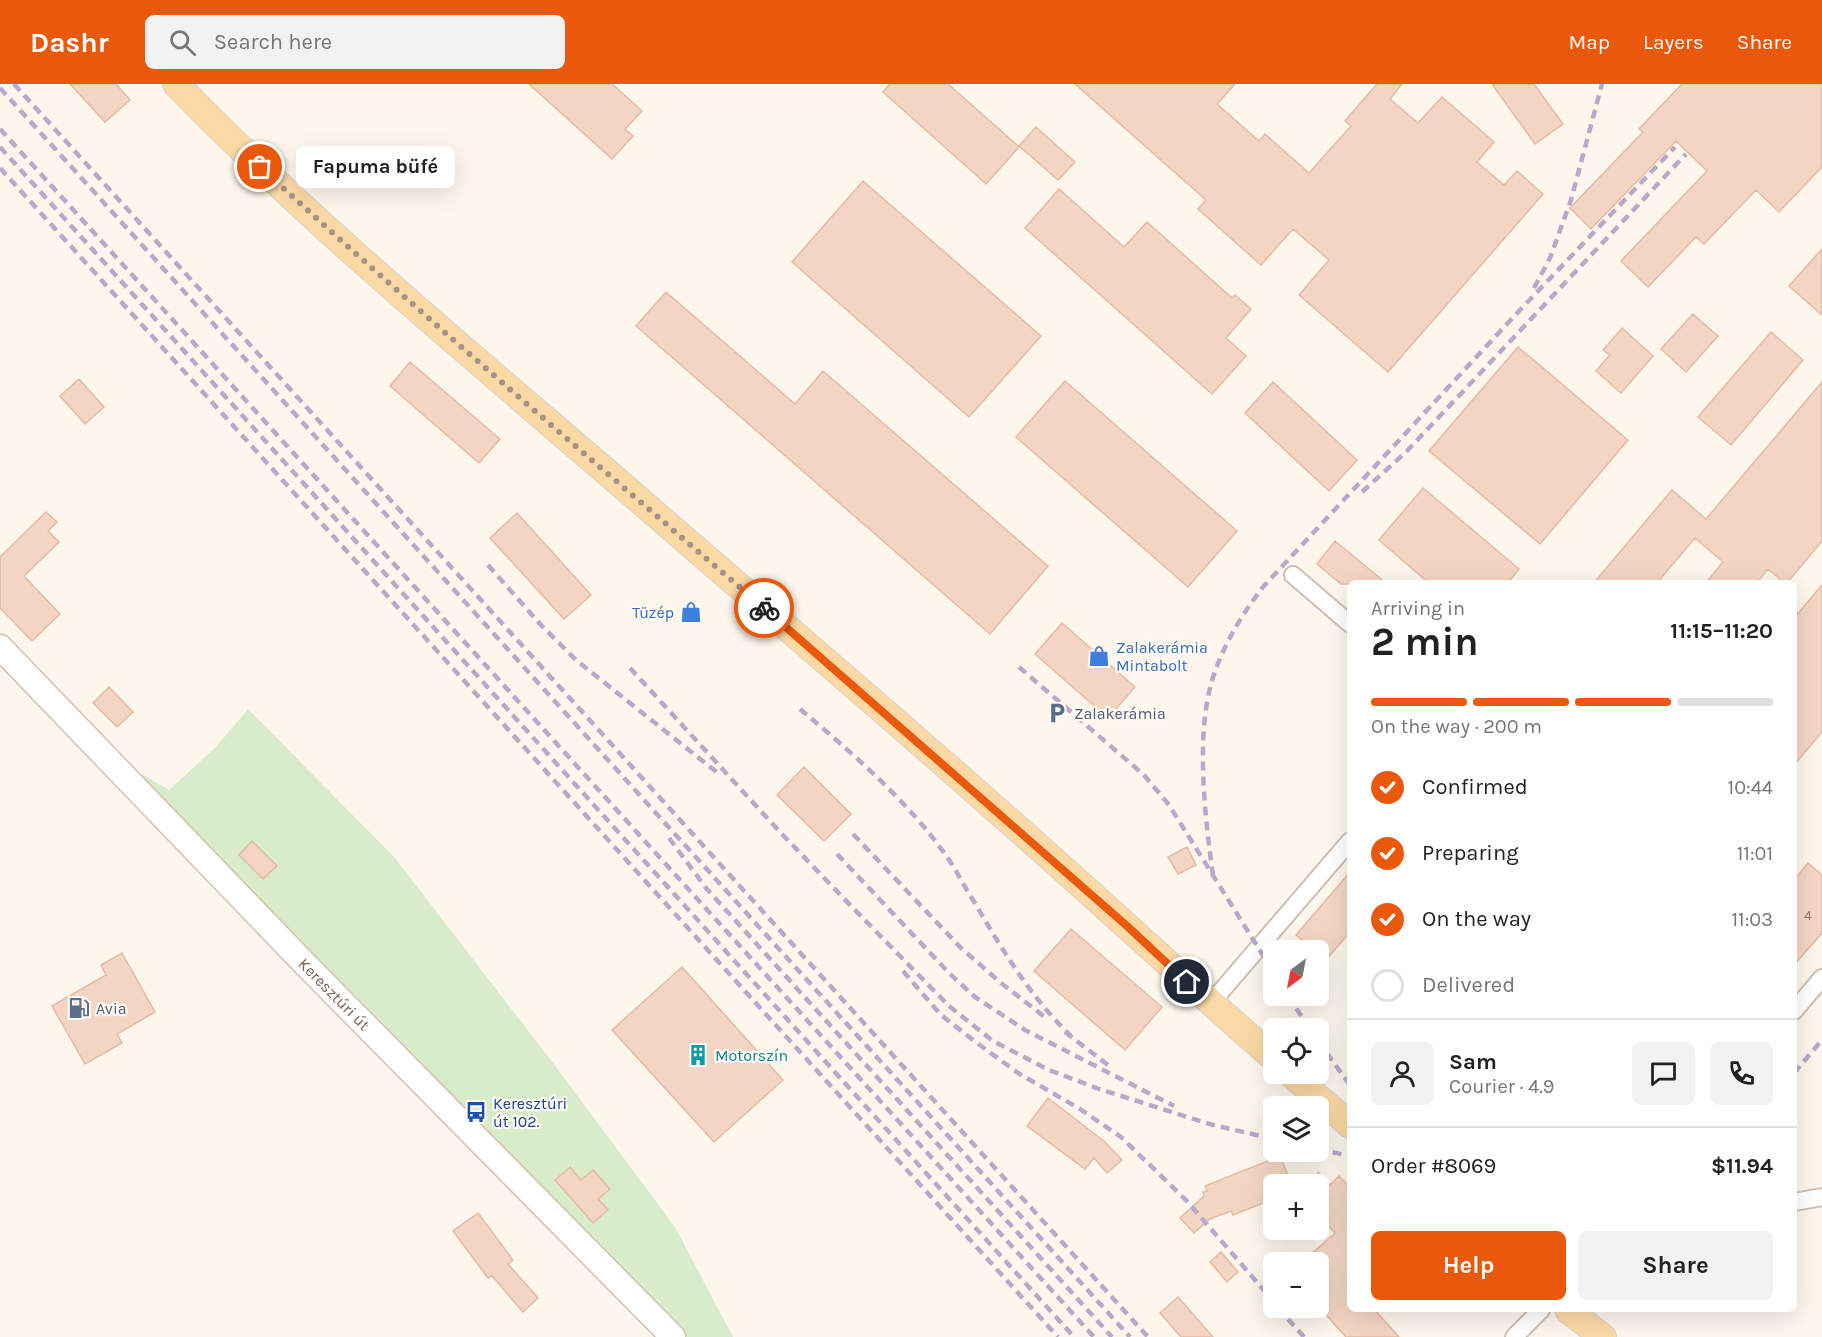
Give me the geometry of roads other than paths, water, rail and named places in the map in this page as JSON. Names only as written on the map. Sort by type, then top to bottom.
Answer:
[{"type":"main road","points":[[176,84],[229,138],[338,239],[850,682],[1263,1049]]},
{"type":"main road","name":"Keresztúri út","points":[[0,646],[322,981],[673,1337]]},
{"type":"main road","points":[[1303,1084],[1347,1122]]},
{"type":"main road","points":[[1571,1312],[1603,1337]]},
{"type":"street","points":[[1293,575],[1347,621]]},
{"type":"street","points":[[1210,1003],[1347,844]]},
{"type":"street","points":[[1797,1005],[1822,978]]},
{"type":"street","points":[[1797,1201],[1822,1197]]},
{"type":"street","points":[[1514,1337],[1539,1312]]},
{"type":"railway","points":[[14,84],[1148,1337]]},
{"type":"railway","points":[[1534,288],[1550,258],[1571,200],[1602,84]]},
{"type":"railway","points":[[0,88],[1130,1337]]},
{"type":"railway","points":[[0,129],[1094,1337]]},
{"type":"railway","points":[[0,147],[1074,1337]]},
{"type":"railway","points":[[1213,875],[1203,779],[1206,706],[1215,670],[1239,621],[1263,587],[1675,147]]},
{"type":"railway","points":[[1362,492],[1407,451],[1686,154]]},
{"type":"railway","points":[[0,168],[1058,1337]]},
{"type":"railway","points":[[488,565],[541,625],[576,660],[719,774]]},
{"type":"railway","points":[[1019,667],[1144,775],[1169,805],[1263,955]]},
{"type":"railway","points":[[630,668],[853,908],[949,1006],[993,1041],[1049,1070],[1099,1089],[1213,1125],[1263,1136]]},
{"type":"railway","points":[[800,709],[897,797],[932,837],[951,862],[1017,972],[1042,1005],[1071,1036]]},
{"type":"railway","points":[[853,834],[960,947],[1046,1018]]},
{"type":"railway","points":[[669,838],[706,888],[1112,1337]]},
{"type":"railway","points":[[837,854],[950,974],[975,997],[1025,1030],[1174,1106]]},
{"type":"railway","points":[[903,971],[941,1015],[977,1043],[1018,1073],[1080,1109],[1121,1137],[1186,1200],[1263,1289]]},
{"type":"railway","points":[[1295,1006],[1303,1018]]},
{"type":"railway","points":[[1065,1032],[1108,1065]]},
{"type":"railway","points":[[1797,1069],[1822,1040]]},
{"type":"railway","points":[[1329,1056],[1347,1081]]},
{"type":"railway","points":[[1329,1151],[1347,1155]]},
{"type":"railway","points":[[1287,1318],[1304,1337]]},
{"type":"place","name":"Fapuma büfé","points":[[260,167]]},
{"type":"place","name":"Tüzép","points":[[691,612]]},
{"type":"place","name":"Zalakerámia Mintabolt","points":[[1099,656]]},
{"type":"place","name":"Zalakerámia","points":[[1057,713]]},
{"type":"place","name":"Avia","points":[[79,1008]]},
{"type":"place","name":"Motorszín","points":[[698,1055]]},
{"type":"place","name":"Keresztúri út 102.","points":[[476,1112]]}]
